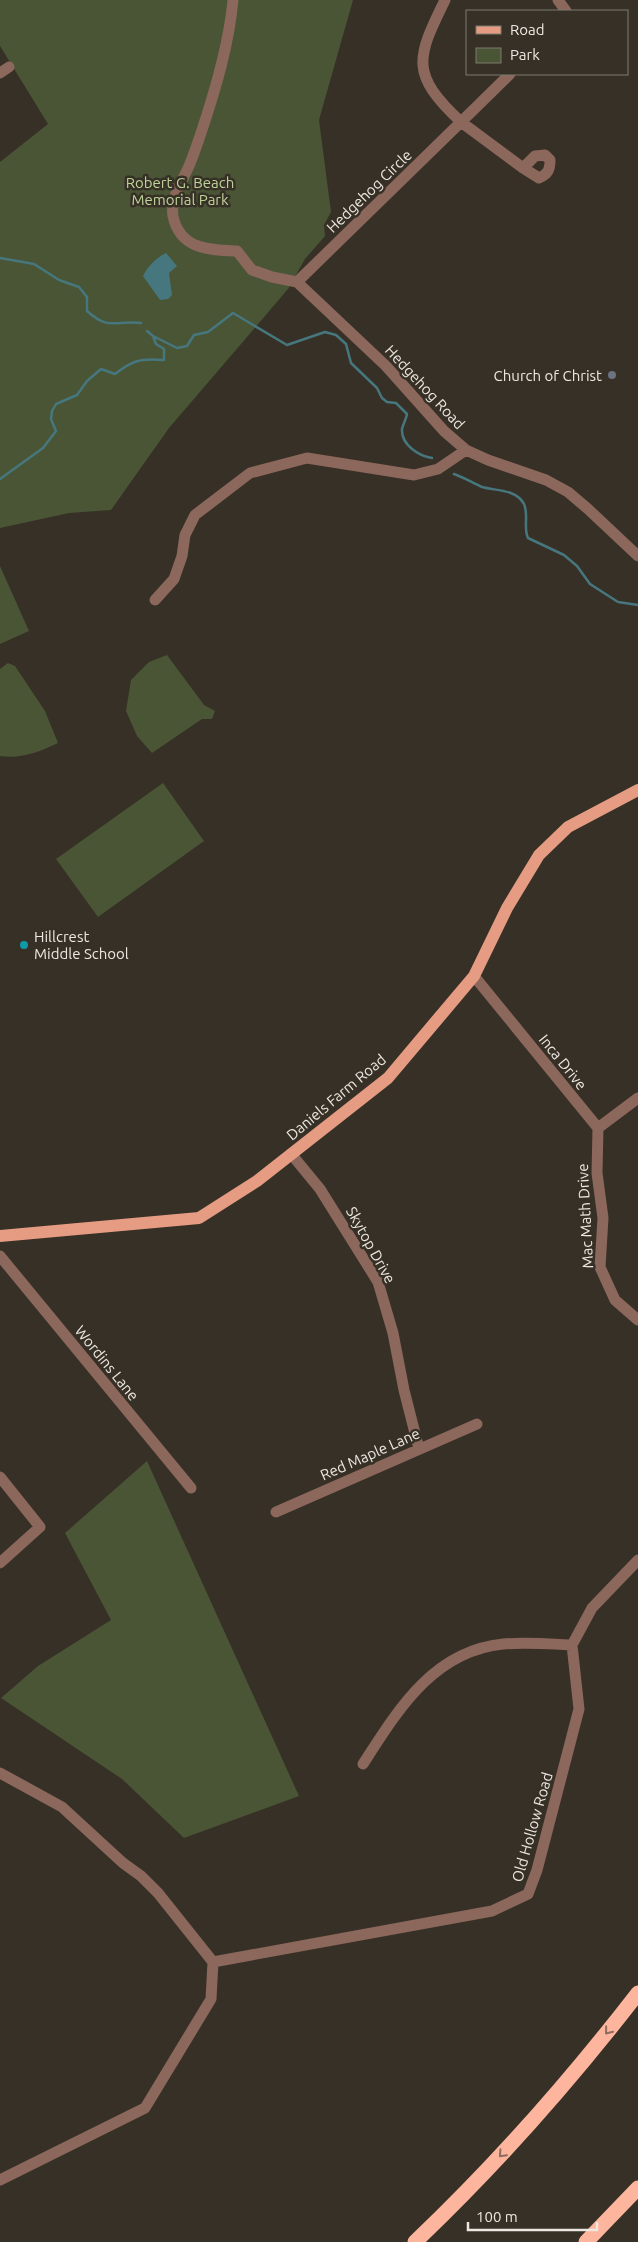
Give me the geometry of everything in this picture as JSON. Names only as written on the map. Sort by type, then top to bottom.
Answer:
[{"type":"highway","points":[[415,2242],[538,2115],[638,1993]]},
{"type":"highway","points":[[586,2242],[638,2188]]},
{"type":"main road","name":"Daniels Farm Road","points":[[0,1236],[199,1218],[257,1181],[388,1078],[474,976],[507,908],[539,855],[568,827],[638,790]]},
{"type":"street","points":[[233,0],[221,69],[195,148],[176,192],[173,216],[183,237],[195,246],[209,250],[237,251],[252,270],[272,277],[297,282]]},
{"type":"street","points":[[445,0],[423,49],[422,65],[428,84],[440,102],[461,122],[523,168]]},
{"type":"street","name":"Hedgehog Circle","points":[[297,282],[509,75]]},
{"type":"street","name":"Hedgehog Road","points":[[297,282],[386,366],[444,431],[466,450],[488,460],[546,480],[568,492],[638,556]]},
{"type":"street","points":[[155,600],[174,578],[182,556],[185,535],[195,515],[250,473],[307,458],[414,475],[438,469],[466,450]]},
{"type":"street","name":"Inca Drive","points":[[474,976],[598,1128]]},
{"type":"street","points":[[598,1128],[638,1098]]},
{"type":"street","name":"Mac Math Drive","points":[[598,1128],[597,1173],[603,1218],[600,1267],[615,1300],[638,1320]]},
{"type":"street","name":"Skytop Drive","points":[[292,1155],[320,1189],[378,1282],[393,1334],[404,1390],[419,1449]]},
{"type":"street","name":"Wordins Lane","points":[[0,1256],[190,1488]]},
{"type":"street","name":"Red Maple Lane","points":[[276,1512],[477,1424]]},
{"type":"street","points":[[0,1477],[40,1527],[0,1562]]},
{"type":"street","points":[[363,1764],[413,1692],[447,1662],[474,1650],[503,1644],[572,1645],[592,1608],[638,1560]]},
{"type":"street","name":"Old Hollow Road","points":[[213,1962],[492,1911],[528,1894],[537,1870],[579,1709],[572,1645]]},
{"type":"street","points":[[0,1773],[62,1807],[122,1863],[141,1876],[158,1893],[213,1962],[211,1999],[145,2108],[0,2180]]},
{"type":"green space","name":"Robert G. Beach Memorial Park","points":[[0,0],[353,0],[319,120],[331,212],[324,225],[325,236],[305,259],[288,289],[169,428],[111,510],[69,513],[0,528],[0,162],[48,124],[0,46]]},
{"type":"green space","points":[[0,566],[29,631],[0,644]]},
{"type":"green space","points":[[167,655],[204,705],[215,711],[212,719],[202,719],[152,753],[137,736],[126,711],[131,680],[149,662]]},
{"type":"green space","points":[[8,663],[15,666],[45,711],[58,743],[30,754],[8,757],[0,756],[0,669]]},
{"type":"green space","points":[[163,783],[204,841],[98,917],[56,859]]},
{"type":"green space","points":[[147,1461],[299,1796],[184,1838],[122,1779],[1,1698],[38,1666],[111,1620],[65,1533]]},
{"type":"water","points":[[166,253],[177,266],[169,273],[172,295],[168,299],[160,300],[143,276],[159,257]]},
{"type":"waterway","points":[[0,258],[34,264],[59,280],[79,287],[87,297],[87,311],[101,321],[107,323],[141,323]]},
{"type":"waterway","points":[[0,479],[43,448],[56,431],[51,419],[52,411],[56,404],[77,395],[87,381],[101,369],[115,374],[138,361],[149,359],[164,360],[164,349],[156,344],[153,336],[177,348],[187,346],[194,335],[208,332],[233,313],[287,345],[325,332],[336,335],[346,344],[351,363],[377,388],[382,398],[387,402],[396,403],[407,414],[402,429],[404,440],[412,449],[432,458]]},
{"type":"waterway","points":[[147,331],[153,336]]},
{"type":"waterway","points":[[454,474],[482,487],[505,491],[516,496],[524,504],[528,538],[564,555],[577,566],[590,584],[618,602],[638,605]]},
{"type":"place","name":"Church of Christ","points":[[612,375]]},
{"type":"place","name":"Hillcrest Middle School","points":[[24,945]]}]
